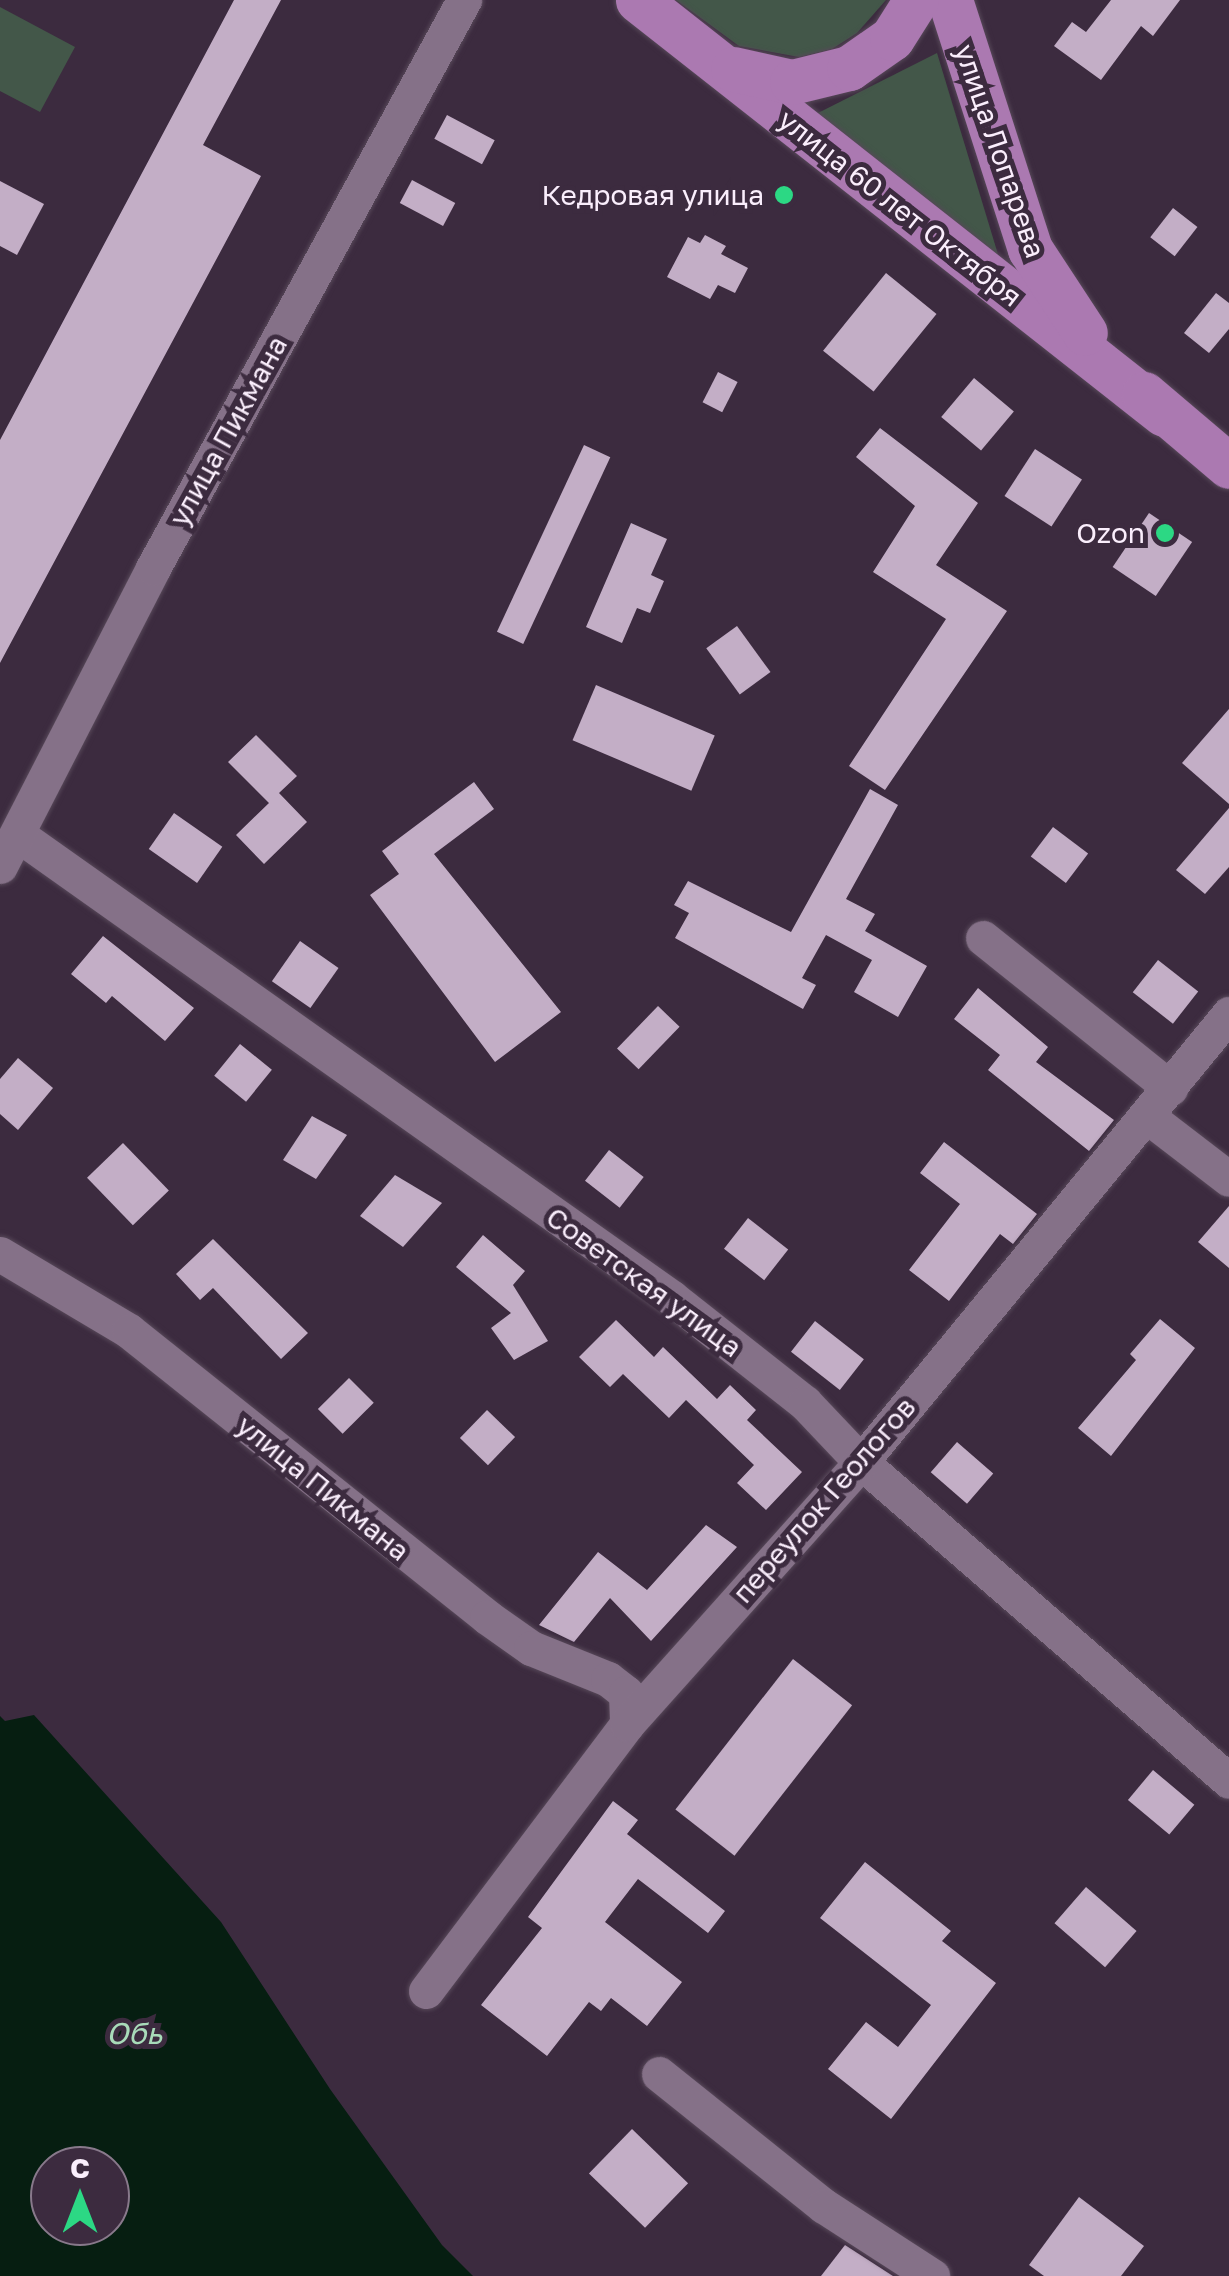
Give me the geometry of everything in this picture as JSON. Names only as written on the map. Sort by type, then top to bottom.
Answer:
[{"type":"main road","name":"улица 60 лет Октября","points":[[638,0],[1164,414]]},
{"type":"main road","points":[[718,62],[773,81],[812,81],[881,48],[916,0]]},
{"type":"main road","name":"улица Лопарева","points":[[950,0],[1013,202],[1046,281],[1080,328],[1164,414],[1229,466]]},
{"type":"street","name":"улица Пикмана","points":[[0,866],[163,551],[464,0]]},
{"type":"street","name":"Советская улица","points":[[17,834],[672,1298],[806,1403],[861,1462],[1229,1781]]},
{"type":"street","points":[[984,938],[1170,1088]]},
{"type":"street","name":"переулок Геологов","points":[[426,1990],[627,1724],[861,1462],[1229,1014]]},
{"type":"street","points":[[1147,1116],[1229,1179]]},
{"type":"street","name":"улица Пикмана","points":[[0,1254],[129,1332],[531,1648],[608,1679],[626,1694],[627,1724]]},
{"type":"street","points":[[658,2074],[824,2206],[932,2276]]},
{"type":"shaded area","points":[[676,0],[886,0],[857,33],[832,49],[799,57],[739,46]]},
{"type":"shaded area","points":[[0,7],[75,47],[40,112],[0,91]]},
{"type":"shaded area","points":[[937,53],[1000,261],[816,114]]},
{"type":"water","name":"Обь","points":[[34,1715],[221,1922],[330,2089],[442,2245],[473,2276],[0,2276],[0,1716],[5,1721]]},
{"type":"building","points":[[234,0],[281,0],[203,145],[261,176],[0,663],[0,440]]},
{"type":"building","points":[[1111,0],[1180,0],[1153,36],[1141,26],[1101,80],[1054,46],[1072,22],[1086,32]]},
{"type":"building","points":[[447,115],[495,140],[482,164],[434,139]]},
{"type":"building","points":[[412,180],[455,203],[443,226],[400,203]]},
{"type":"building","points":[[0,181],[44,204],[17,255],[0,246]]},
{"type":"building","points":[[1173,208],[1197,227],[1175,256],[1150,237]]},
{"type":"building","points":[[705,235],[726,246],[721,254],[748,268],[735,293],[718,285],[710,299],[667,277],[688,237],[700,243]]},
{"type":"building","points":[[886,273],[937,314],[874,392],[823,351]]},
{"type":"building","points":[[1216,293],[1229,303],[1229,329],[1209,353],[1184,333]]},
{"type":"building","points":[[718,372],[738,382],[722,412],[703,402]]},
{"type":"building","points":[[974,378],[1014,411],[981,450],[941,417]]},
{"type":"building","points":[[880,428],[978,503],[936,565],[1007,611],[885,790],[849,766],[946,619],[873,572],[915,506],[856,457]]},
{"type":"building","points":[[584,445],[610,457],[523,644],[497,632]]},
{"type":"building","points":[[1035,449],[1082,479],[1051,526],[1005,496]]},
{"type":"building","points":[[1149,513],[1192,542],[1156,596],[1113,567]]},
{"type":"building","points":[[631,523],[667,539],[651,575],[664,581],[650,613],[637,608],[622,643],[586,627]]},
{"type":"building","points":[[737,626],[771,672],[740,694],[706,648]]},
{"type":"building","points":[[596,685],[715,735],[691,791],[573,740]]},
{"type":"building","points":[[1229,709],[1229,804],[1182,763]]},
{"type":"building","points":[[256,735],[297,776],[279,793],[307,822],[264,864],[236,835],[269,803],[228,762]]},
{"type":"building","points":[[474,782],[494,809],[434,854],[561,1012],[495,1062],[370,895],[399,874],[382,851]]},
{"type":"building","points":[[870,789],[898,805],[846,899],[875,914],[865,931],[927,966],[898,1017],[854,992],[872,960],[826,935],[802,978],[816,985],[803,1009],[675,938],[689,913],[674,905],[688,881],[791,932]]},
{"type":"building","points":[[1229,808],[1229,867],[1205,894],[1176,870]]},
{"type":"building","points":[[174,813],[222,847],[197,883],[149,849]]},
{"type":"building","points":[[1053,827],[1088,853],[1066,883],[1031,857]]},
{"type":"building","points":[[103,936],[194,1008],[165,1041],[112,996],[106,1003],[71,974]]},
{"type":"building","points":[[300,941],[339,968],[310,1008],[272,981]]},
{"type":"building","points":[[1158,960],[1198,991],[1173,1024],[1133,992]]},
{"type":"building","points":[[978,988],[1048,1047],[1036,1062],[1114,1120],[1089,1151],[988,1070],[1000,1055],[954,1019]]},
{"type":"building","points":[[658,1006],[680,1027],[639,1069],[617,1048]]},
{"type":"building","points":[[240,1044],[272,1070],[246,1102],[214,1076]]},
{"type":"building","points":[[18,1058],[53,1088],[18,1130],[0,1114],[0,1079]]},
{"type":"building","points":[[312,1116],[347,1135],[316,1179],[283,1160]]},
{"type":"building","points":[[944,1142],[1037,1214],[1013,1244],[1000,1234],[949,1301],[909,1270],[960,1204],[920,1173]]},
{"type":"building","points":[[123,1143],[169,1190],[133,1225],[87,1178]]},
{"type":"building","points":[[609,1150],[644,1177],[620,1208],[585,1181]]},
{"type":"building","points":[[395,1175],[442,1203],[403,1247],[360,1216]]},
{"type":"building","points":[[1229,1206],[1229,1268],[1198,1242]]},
{"type":"building","points":[[748,1218],[788,1249],[764,1280],[724,1249]]},
{"type":"building","points":[[483,1235],[525,1271],[513,1285],[548,1341],[514,1360],[491,1328],[511,1313],[456,1267]]},
{"type":"building","points":[[213,1239],[308,1333],[281,1359],[213,1288],[200,1300],[176,1274]]},
{"type":"building","points":[[1160,1319],[1195,1348],[1111,1456],[1078,1428],[1136,1360],[1130,1354]]},
{"type":"building","points":[[616,1320],[654,1357],[663,1347],[717,1399],[730,1385],[756,1410],[747,1420],[802,1472],[766,1510],[737,1483],[754,1465],[686,1400],[669,1418],[623,1374],[610,1387],[579,1357]]},
{"type":"building","points":[[815,1321],[864,1359],[840,1390],[791,1352]]},
{"type":"building","points":[[349,1378],[374,1403],[343,1434],[318,1409]]},
{"type":"building","points":[[487,1410],[515,1437],[488,1465],[460,1438]]},
{"type":"building","points":[[957,1442],[993,1473],[967,1504],[931,1472]]},
{"type":"building","points":[[706,1525],[737,1547],[651,1641],[610,1598],[574,1642],[539,1625],[598,1552],[647,1590]]},
{"type":"building","points":[[793,1659],[852,1705],[735,1856],[675,1810]]},
{"type":"building","points":[[1153,1770],[1194,1805],[1169,1835],[1128,1800]]},
{"type":"building","points":[[613,1801],[638,1820],[627,1834],[725,1911],[708,1933],[638,1879],[605,1922],[682,1982],[647,2026],[611,1998],[601,2011],[589,2002],[547,2056],[481,2005],[542,1928],[528,1917]]},
{"type":"building","points":[[865,1862],[951,1931],[942,1941],[996,1983],[891,2119],[828,2069],[866,2022],[898,2047],[931,2005],[820,1918]]},
{"type":"building","points":[[1086,1887],[1137,1931],[1105,1967],[1055,1923]]},
{"type":"building","points":[[632,2129],[688,2183],[645,2228],[589,2174]]},
{"type":"building","points":[[1079,2197],[1144,2246],[1121,2276],[1044,2276],[1029,2265]]},
{"type":"building","points":[[845,2245],[893,2276],[821,2276]]},
{"type":"place","name":"Кедровая улица","points":[[784,195]]},
{"type":"place","name":"Ozon","points":[[1165,533]]}]
